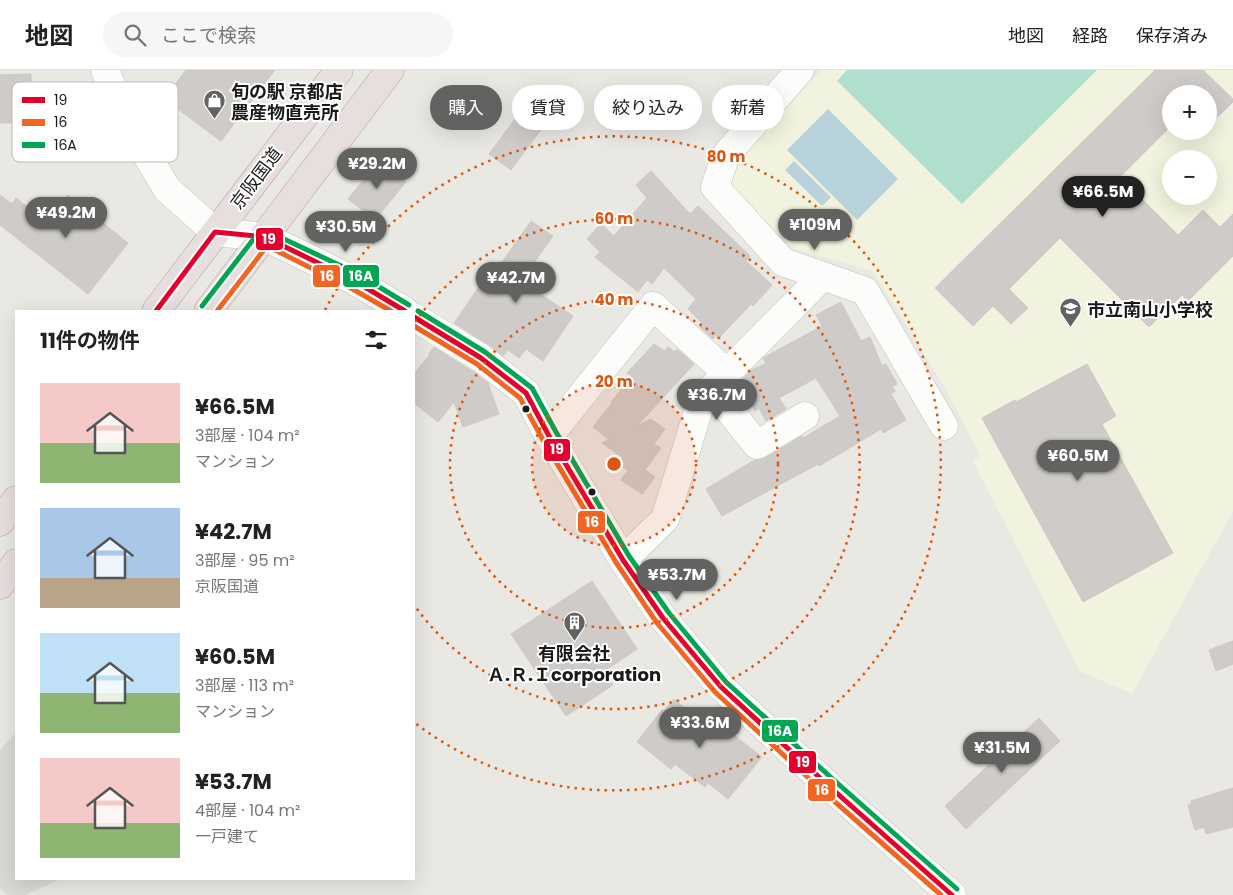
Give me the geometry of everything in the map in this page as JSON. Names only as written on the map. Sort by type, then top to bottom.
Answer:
[{"type":"highway","name":"京阪国道","points":[[157,310],[339,70]]},
{"type":"highway","points":[[209,310],[390,70]]},
{"type":"highway","points":[[0,522],[15,501]]},
{"type":"highway","points":[[0,585],[15,564]]},
{"type":"street","points":[[106,70],[111,82]]},
{"type":"street","points":[[800,70],[726,155],[715,187],[783,262],[865,291],[944,426]]},
{"type":"street","points":[[151,162],[167,189],[215,232],[265,237],[352,280],[402,310]]},
{"type":"street","points":[[624,560],[665,520],[702,398],[823,276]]},
{"type":"street","points":[[549,436],[653,306],[719,381],[757,445],[805,416]]},
{"type":"street","points":[[415,318],[481,358],[526,393],[549,436],[624,560],[663,618],[721,687],[952,895]]},
{"type":"shaded area","name":"市立南山小学校","points":[[822,70],[1233,70],[1233,511],[1132,694],[1080,671],[973,461],[981,456],[944,386],[873,271],[795,249],[727,189],[728,169],[765,130],[784,130],[784,110]]},
{"type":"shaded area","points":[[15,733],[15,880],[59,880],[25,895],[8,895],[0,888],[0,750]]},
{"type":"green space","points":[[847,70],[1097,70],[962,204],[837,81]]},
{"type":"water","points":[[828,109],[898,179],[857,220],[787,150]]},
{"type":"water","points":[[794,161],[831,197],[822,206],[785,170]]},
{"type":"building","name":"旬の駅 京都店 農産物直売所","points":[[186,70],[275,70],[221,141],[178,109],[177,82]]},
{"type":"building","points":[[1155,70],[1203,70],[1233,99],[1233,102],[1217,117],[1217,85],[1162,85],[1162,135],[1120,177],[1178,235],[1203,210],[1220,227],[1233,214],[1233,256],[1188,301],[1182,295],[1149,327],[1060,238],[1009,289],[1028,308],[1011,324],[993,306],[973,326],[935,288]]},
{"type":"building","points":[[31,74],[31,82],[12,82],[12,123],[0,123],[0,75]]},
{"type":"building","points":[[512,123],[512,130],[541,130],[511,170],[489,154]]},
{"type":"building","points":[[379,161],[406,182],[375,220],[348,199]]},
{"type":"building","points":[[651,171],[690,214],[698,206],[750,256],[746,261],[772,285],[718,339],[716,334],[713,339],[699,326],[702,323],[688,309],[696,299],[664,268],[652,284],[647,280],[638,292],[595,257],[600,252],[587,239],[601,224],[614,236],[647,198],[636,185]]},
{"type":"building","points":[[0,195],[12,204],[16,198],[43,220],[55,204],[58,207],[68,195],[128,243],[88,294],[0,225]]},
{"type":"building","points":[[531,221],[553,236],[521,281],[573,316],[543,361],[526,349],[519,358],[508,350],[503,356],[454,323],[490,271],[492,273],[498,264],[500,265]]},
{"type":"building","points":[[841,302],[861,341],[870,337],[882,366],[886,364],[897,384],[892,386],[895,391],[891,394],[906,420],[883,433],[881,429],[819,466],[818,464],[722,516],[706,489],[755,460],[765,458],[840,416],[816,378],[779,398],[786,409],[766,421],[759,408],[755,411],[740,382],[752,370],[766,363],[763,358],[822,326],[816,315]]},
{"type":"building","points":[[654,344],[665,351],[668,347],[675,352],[677,349],[694,364],[637,426],[651,419],[665,429],[654,444],[661,448],[645,470],[655,477],[642,494],[621,480],[628,470],[619,464],[623,458],[602,443],[609,440],[593,427],[632,376],[627,373]]},
{"type":"building","points":[[434,347],[488,383],[499,414],[463,427],[454,402],[438,422],[415,404],[415,373]]},
{"type":"building","points":[[1087,364],[1116,416],[1102,424],[1173,553],[1083,602],[982,418]]},
{"type":"building","name":"有限会社 Ａ.Ｒ.Ｉcorporation","points":[[592,581],[637,649],[604,671],[613,685],[566,716],[511,634]]},
{"type":"building","points":[[1233,641],[1233,664],[1216,671],[1209,650]]},
{"type":"building","points":[[674,699],[702,723],[708,715],[762,757],[728,799],[708,783],[705,787],[675,764],[671,769],[637,742],[662,710],[664,711]]},
{"type":"building","points":[[1039,718],[1060,741],[966,829],[945,806]]},
{"type":"building","points":[[1233,788],[1233,827],[1206,834],[1204,827],[1195,830],[1188,805],[1192,804],[1191,801]]},
{"type":"transit line","name":"16A","points":[[202,306],[259,232],[265,230],[356,273],[409,305]]},
{"type":"transit line","name":"19","points":[[157,310],[215,232],[265,237],[353,280],[403,310]]},
{"type":"transit line","name":"16","points":[[218,310],[267,246],[349,287],[389,310]]},
{"type":"transit line","name":"16A","points":[[418,311],[485,352],[532,388],[629,556],[669,613],[726,682],[957,889]]},
{"type":"transit line","name":"19","points":[[415,318],[481,358],[526,393],[549,436],[623,560],[663,618],[721,687],[952,895]]},
{"type":"transit line","name":"16","points":[[415,327],[477,364],[520,398],[617,564],[657,623],[715,692],[826,794],[941,895]]},
{"type":"place","name":"旬の駅 京都店 農産物直売所","points":[[215,120]]},
{"type":"place","name":"市立南山小学校","points":[[1071,328]]},
{"type":"place","name":"有限会社 Ａ.Ｒ.Ｉcorporation","points":[[574,642]]}]
